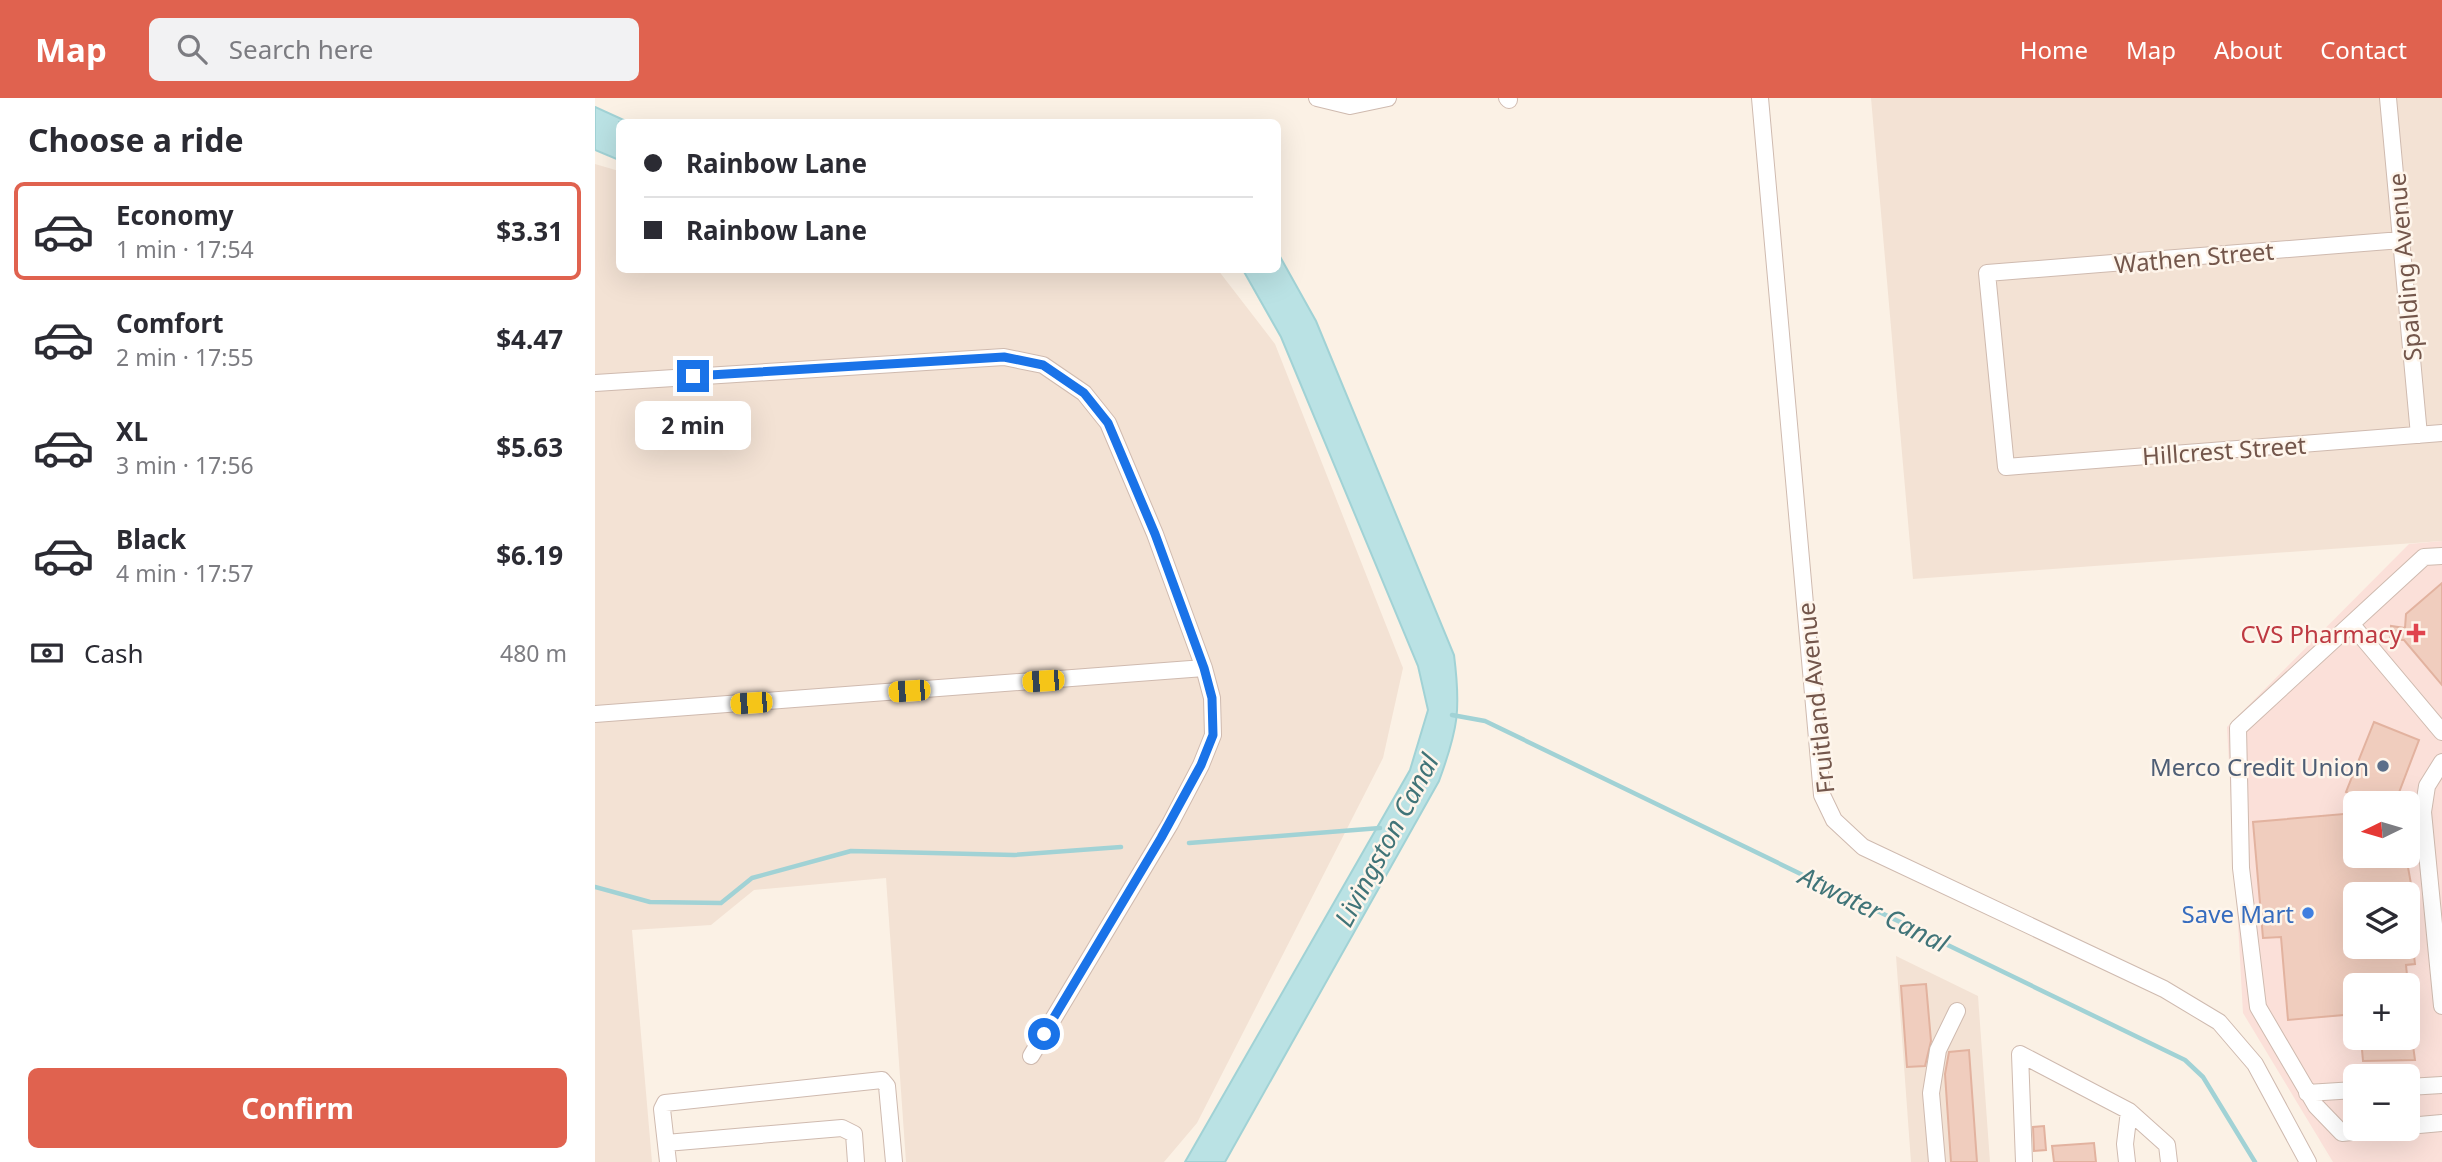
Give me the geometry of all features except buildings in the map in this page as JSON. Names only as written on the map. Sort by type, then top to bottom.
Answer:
[{"type":"street","points":[[1317,98],[1350,106],[1388,98]]},
{"type":"street","name":"Fruitland Avenue","points":[[1760,98],[1822,795],[1828,807],[1835,820],[1863,847],[2164,989],[2219,1022],[2255,1064],[2308,1162]]},
{"type":"street","name":"Spalding Avenue","points":[[2388,98],[2419,435]]},
{"type":"street","name":"Wathen Street","points":[[2006,467],[1987,273],[2401,240]]},
{"type":"street","points":[[595,383],[1004,357],[1043,365],[1084,393],[1108,423],[1155,534],[1204,668],[1212,698],[1213,735],[1201,765],[1161,838],[1031,1056]]},
{"type":"street","name":"Hillcrest Street","points":[[2006,467],[2442,433]]},
{"type":"street","points":[[2343,1133],[2307,1093],[2257,1007],[2241,868],[2238,727],[2424,557],[2442,556]]},
{"type":"street","points":[[2352,625],[2442,732]]},
{"type":"street","points":[[595,715],[1204,668]]},
{"type":"street","points":[[2442,762],[2427,786],[2423,811],[2442,1006]]},
{"type":"street","points":[[1937,1162],[1932,1084],[1938,1050],[1957,1012]]},
{"type":"street","points":[[2024,1162],[2020,1054],[2129,1111],[2167,1145],[2169,1162]]},
{"type":"street","points":[[668,1162],[662,1109],[664,1103],[882,1080],[887,1086],[894,1162]]},
{"type":"street","points":[[2420,1086],[2442,1085]]},
{"type":"street","points":[[2307,1093],[2343,1091]]},
{"type":"street","points":[[2127,1162],[2125,1144],[2129,1111]]},
{"type":"street","points":[[2420,1125],[2442,1123]]},
{"type":"street","points":[[666,1143],[842,1128],[854,1134],[856,1162]]},
{"type":"shaded area","points":[[1871,98],[2442,98],[2442,541],[1913,579]]},
{"type":"shaded area","points":[[595,164],[616,170],[616,273],[1220,273],[1275,344],[1403,668],[1383,758],[1197,1123],[1164,1162],[906,1162],[886,878],[754,890],[711,925],[632,930],[652,1162],[595,1162]]},
{"type":"shaded area","points":[[2442,541],[2442,1162],[2333,1162],[2243,1013],[2227,727],[2409,544]]},
{"type":"shaded area","points":[[1896,956],[1978,996],[1990,1162],[1911,1162]]},
{"type":"water","points":[[595,107],[621,119],[616,119],[616,159],[595,150]]},
{"type":"water","name":"Livingston Canal","points":[[1281,258],[1316,321],[1454,655],[1456,719],[1439,781],[1225,1162],[1185,1162],[1410,770],[1428,710],[1418,666],[1281,337],[1245,273],[1281,273]]},
{"type":"waterway","name":"Atwater Canal","points":[[1452,715],[1485,721],[2185,1060],[2203,1077],[2255,1162]]},
{"type":"waterway","name":"Livingston Canal","points":[[1189,843],[1380,828]]},
{"type":"waterway","points":[[595,887],[650,902],[721,903],[752,878],[851,851],[1014,855],[1121,847]]},
{"type":"place","name":"CVS Pharmacy","points":[[2416,633]]},
{"type":"place","name":"Merco Credit Union","points":[[2383,766]]},
{"type":"place","name":"Save Mart","points":[[2308,913]]},
{"type":"route","points":[[693,376],[1004,357],[1043,365],[1084,393],[1108,423],[1155,534],[1204,668],[1212,698],[1213,735],[1201,765],[1170,824],[1044,1034]]}]
